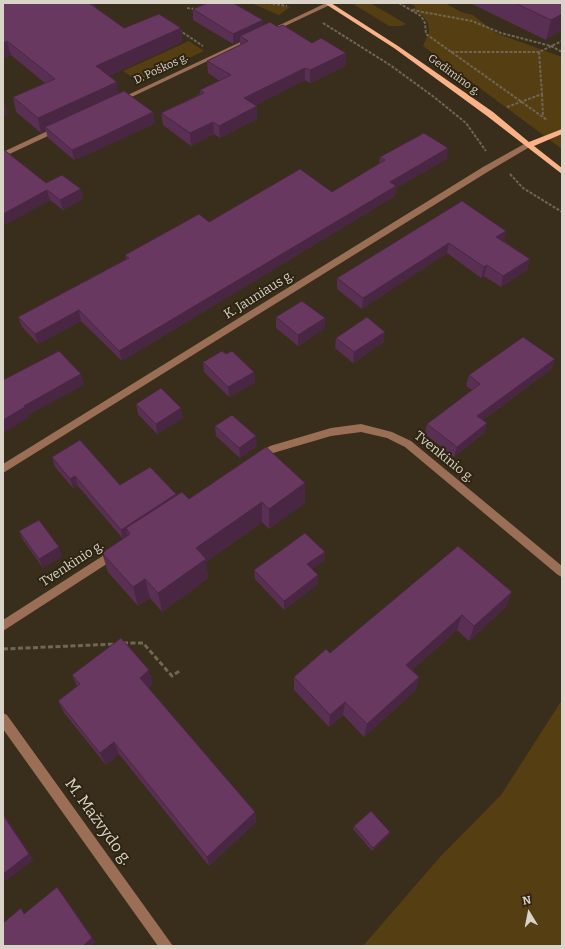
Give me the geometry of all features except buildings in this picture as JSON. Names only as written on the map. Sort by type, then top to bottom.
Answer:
[{"type":"main road","name":"Gedimino g.","points":[[328,3],[396,47],[490,114],[562,172]]},
{"type":"main road","points":[[529,145],[562,130]]},
{"type":"street","name":"D. Poškos g.","points":[[110,105],[328,3]]},
{"type":"street","points":[[3,155],[68,125]]},
{"type":"street","name":"K. Jauniaus g.","points":[[3,469],[497,163],[529,145]]},
{"type":"street","name":"Tvenkinio g.","points":[[250,464],[270,450],[331,432],[361,428],[389,435],[408,444],[562,572]]},
{"type":"street","name":"Tvenkinio g.","points":[[3,626],[123,547]]},
{"type":"street","name":"M. Mažvydo g.","points":[[3,719],[166,946]]},
{"type":"path","points":[[268,3],[293,7]]},
{"type":"path","points":[[286,3],[332,28],[390,65],[466,123],[484,149],[523,188],[562,212]]},
{"type":"path","points":[[399,3],[421,16],[425,23],[426,34],[549,122]]},
{"type":"path","points":[[187,8],[199,10]]},
{"type":"path","points":[[409,9],[472,21],[512,37],[551,46],[562,52]]},
{"type":"path","points":[[173,27],[218,55]]},
{"type":"path","points":[[451,52],[539,52],[562,41]]},
{"type":"path","points":[[539,52],[543,117]]},
{"type":"path","points":[[466,123],[542,94]]},
{"type":"path","points":[[3,649],[142,642],[172,676],[181,670]]},
{"type":"shaded area","points":[[251,3],[261,3],[290,7],[279,15]]},
{"type":"shaded area","points":[[355,3],[370,3],[406,24],[401,26],[389,26],[355,5]]},
{"type":"shaded area","points":[[409,3],[445,3],[461,12],[473,15],[496,33],[562,57],[562,149],[423,46],[429,32],[428,23],[422,15],[412,9],[416,7]]},
{"type":"shaded area","points":[[189,41],[204,51],[138,81],[123,71]]},
{"type":"shaded area","points":[[562,700],[562,946],[363,946],[440,857],[501,795]]}]
